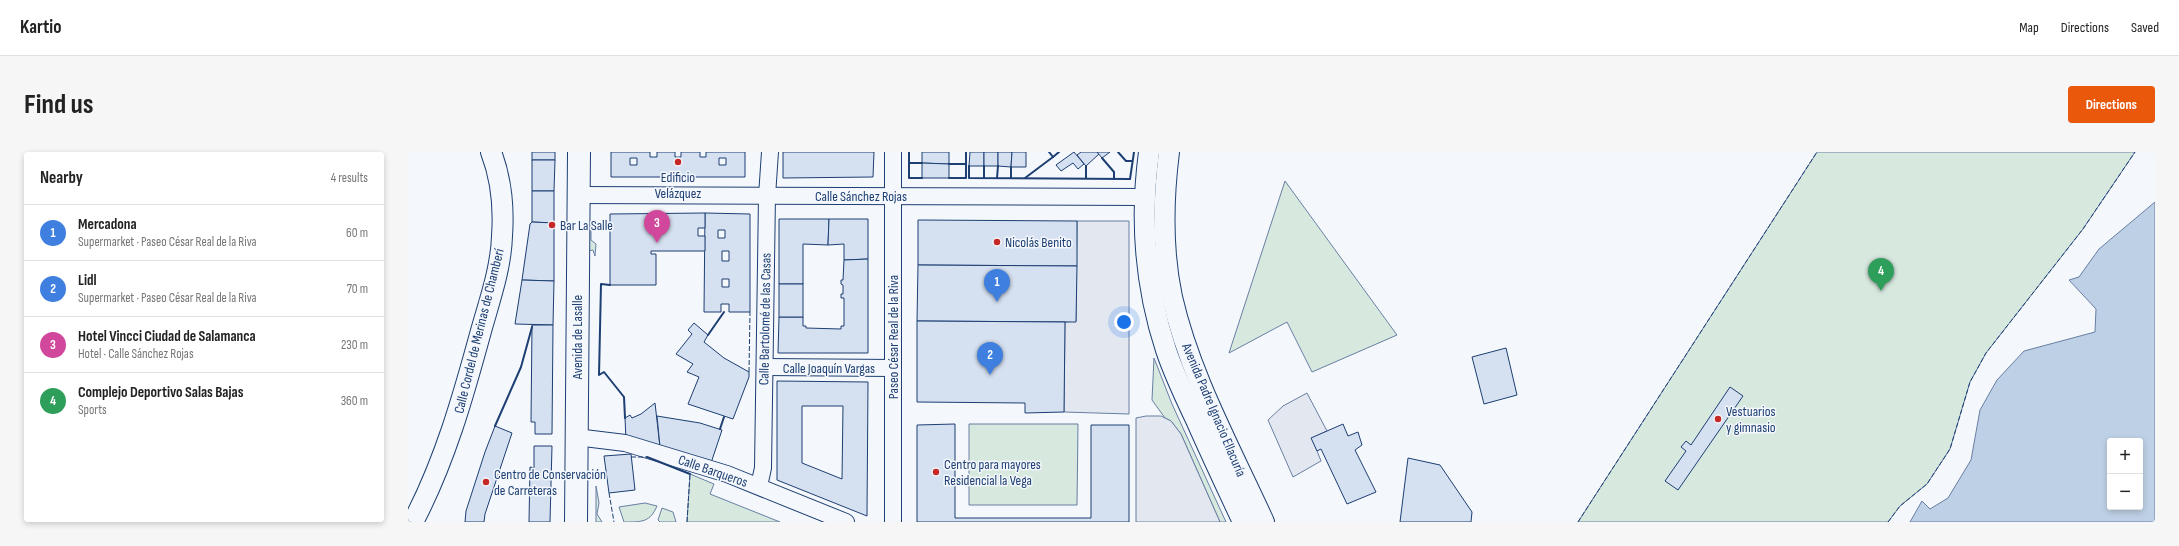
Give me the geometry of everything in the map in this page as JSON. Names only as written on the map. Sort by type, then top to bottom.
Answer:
[{"type":"highway","name":"Avenida de Lasalle","points":[[576,522],[579,152]]},
{"type":"main road","name":"Calle Cordel de Merinas de Chamberí","points":[[413,522],[422,513],[464,395],[500,260],[503,235],[502,199],[496,165],[491,152]]},
{"type":"main road","name":"Avenida Padre Ignacio Ellacuría","points":[[1149,152],[1144,197],[1146,256],[1155,307],[1166,350],[1176,377],[1243,522]]},
{"type":"main road","name":"Avenida Padre Ignacio Ellacuría","points":[[1169,152],[1164,197],[1164,228],[1168,276],[1176,312],[1194,370],[1264,522]]},
{"type":"street","name":"Calle Bartolomé de las Casas","points":[[759,486],[763,468],[767,196],[770,152]]},
{"type":"street","name":"Paseo César Real de la Riva","points":[[893,152],[893,522]]},
{"type":"street","name":"Calle Sánchez Rojas","points":[[578,195],[1144,197]]},
{"type":"street","name":"Calle Joaquín Vargas","points":[[765,367],[893,368]]},
{"type":"street","name":"Calle Barqueros","points":[[576,437],[625,442],[728,474],[846,522]]},
{"type":"shaded area","points":[[1817,152],[2135,152],[2083,229],[1986,353],[1970,382],[1950,449],[1927,484],[1900,506],[1888,522],[1578,522]]},
{"type":"shaded area","points":[[1285,181],[1397,335],[1312,372],[1287,322],[1229,353]]},
{"type":"shaded area","points":[[1077,221],[1129,221],[1129,414],[1064,412],[1065,322],[1076,321]]},
{"type":"shaded area","points":[[594,223],[594,230],[591,230],[591,240],[596,244],[595,256],[593,250],[588,251],[587,224]]},
{"type":"shaded area","points":[[1154,358],[1172,404],[1226,522],[1220,522],[1181,434],[1171,421],[1165,418],[1152,400]]},
{"type":"shaded area","points":[[1307,393],[1327,431],[1312,438],[1321,461],[1293,477],[1268,420],[1283,406]]},
{"type":"shaded area","points":[[1161,416],[1171,421],[1181,434],[1220,522],[1136,522],[1136,418]]},
{"type":"shaded area","points":[[969,424],[1078,424],[1077,505],[969,505]]},
{"type":"shaded area","points":[[690,474],[714,484],[710,494],[780,522],[687,522]]},
{"type":"shaded area","points":[[596,486],[599,503],[597,514],[602,522],[596,522]]},
{"type":"shaded area","points":[[645,503],[657,506],[652,515],[641,521],[624,522],[619,507]]},
{"type":"shaded area","points":[[662,508],[673,512],[676,522],[660,522],[658,520]]},
{"type":"water","points":[[2155,202],[2155,522],[1910,522],[1922,501],[1930,509],[1948,498],[1971,460],[1980,410],[1997,380],[2024,351],[2095,332],[2096,309],[2069,280],[2079,277],[2099,249]]},
{"type":"building","points":[[532,152],[555,152],[555,160],[532,160]]},
{"type":"building","name":"Edificio Velázquez","points":[[611,152],[650,152],[650,157],[657,157],[657,152],[675,152],[675,157],[681,157],[681,152],[700,152],[700,157],[706,157],[706,152],[745,152],[745,177],[611,177]],"holes":[[[630,158],[637,158],[637,165],[630,165]],[[719,158],[726,158],[726,165],[719,165]]]},
{"type":"building","points":[[783,152],[874,152],[873,177],[783,178]]},
{"type":"building","points":[[922,152],[949,152],[949,164],[922,163]]},
{"type":"building","points":[[970,152],[984,152],[984,166],[969,166]]},
{"type":"building","points":[[984,152],[998,152],[998,166],[984,166]]},
{"type":"building","points":[[998,152],[1012,152],[1011,167],[998,166]]},
{"type":"building","points":[[1012,152],[1026,152],[1026,167],[1011,167]]},
{"type":"building","points":[[1074,152],[1084,164],[1078,169],[1073,163],[1061,171],[1056,165]]},
{"type":"building","points":[[1081,152],[1097,152],[1099,154],[1086,166],[1077,155]]},
{"type":"building","points":[[1097,152],[1110,152],[1102,158]]},
{"type":"building","points":[[532,160],[555,160],[554,191],[532,191]]},
{"type":"building","points":[[922,163],[949,164],[949,178],[922,178]]},
{"type":"building","points":[[532,191],[554,191],[554,223],[532,222]]},
{"type":"building","points":[[705,213],[750,214],[750,312],[729,312],[729,304],[721,304],[721,312],[704,312]],"holes":[[[718,230],[725,230],[725,238],[718,238]],[[722,251],[729,251],[729,261],[722,261]],[[722,279],[729,279],[729,287],[722,287]]]},
{"type":"building","points":[[705,213],[705,228],[698,228],[698,236],[705,236],[705,251],[651,251],[651,254],[656,254],[656,285],[610,285],[610,214]]},
{"type":"building","points":[[779,219],[829,219],[828,245],[803,244],[803,284],[779,284]]},
{"type":"building","points":[[829,219],[868,219],[868,259],[844,260],[844,244],[828,245]]},
{"type":"building","name":"Nicolás Benito","points":[[918,220],[1077,221],[1077,266],[918,265]]},
{"type":"building","points":[[532,222],[554,223],[554,281],[522,280],[530,224]]},
{"type":"building","points":[[868,259],[868,353],[778,353],[779,317],[803,317],[803,326],[806,326],[806,328],[841,329],[841,326],[844,326],[844,298],[841,298],[841,294],[843,294],[843,285],[841,284],[841,280],[843,280],[844,260]]},
{"type":"building","points":[[918,265],[1077,266],[1076,322],[917,321]]},
{"type":"building","points":[[522,280],[554,281],[553,325],[515,324]]},
{"type":"building","points":[[779,284],[803,284],[803,317],[779,317]]},
{"type":"building","points":[[917,321],[1065,322],[1064,412],[1025,413],[1025,403],[917,402]]},
{"type":"building","points":[[694,323],[708,335],[704,342],[724,358],[749,372],[749,377],[733,419],[688,404],[699,377],[687,372],[693,364],[676,354],[692,334],[688,330]]},
{"type":"building","points":[[532,325],[553,325],[552,434],[535,434],[535,422],[531,422]]},
{"type":"building","points":[[1506,348],[1517,395],[1484,404],[1472,357]]},
{"type":"building","points":[[777,381],[868,382],[867,516],[777,480]],"holes":[[[802,406],[843,406],[842,479],[802,463]]]},
{"type":"building","name":"Vestuarios y gimnasio","points":[[1730,387],[1743,396],[1678,490],[1665,481],[1686,451],[1681,447],[1686,441],[1691,445]]},
{"type":"building","points":[[655,403],[660,447],[626,440],[625,418],[630,415],[632,418],[641,414]]},
{"type":"building","points":[[657,416],[700,423],[722,430],[711,463],[660,447]]},
{"type":"building","name":"Centro para mayores Residencial la Vega","points":[[955,424],[955,518],[1091,518],[1091,425],[1129,425],[1129,522],[917,522],[917,425]]},
{"type":"building","points":[[1343,424],[1348,436],[1358,432],[1362,445],[1355,450],[1376,492],[1347,504],[1321,449],[1317,451],[1311,438]]},
{"type":"building","name":"Centro de Conservación de Carreteras","points":[[495,426],[512,433],[485,514],[484,522],[465,522],[466,511]]},
{"type":"building","name":"Centro de Conservación de Carreteras","points":[[534,446],[552,446],[550,522],[529,522],[530,467],[534,468]]},
{"type":"building","points":[[631,454],[635,490],[609,493],[604,456]]},
{"type":"building","points":[[1408,458],[1440,465],[1472,512],[1471,522],[1400,522]]},
{"type":"fence","points":[[1578,522],[1817,152]]},
{"type":"fence","points":[[1888,522],[1900,506],[1927,484],[1950,449],[1970,382],[1986,353],[2083,229],[2135,152]]},
{"type":"fence","points":[[749,372],[750,312]]},
{"type":"fence","points":[[631,457],[647,457]]},
{"type":"fence","points":[[687,522],[690,474]]},
{"type":"fence","points":[[609,493],[614,522]]},
{"type":"wall","points":[[909,152],[909,178],[922,178]]},
{"type":"wall","points":[[949,178],[966,178],[966,152]]},
{"type":"wall","points":[[1025,178],[1053,157],[1049,152]]},
{"type":"wall","points":[[1053,157],[1059,152]]},
{"type":"wall","points":[[1118,152],[1126,161],[1132,161]]},
{"type":"wall","points":[[969,166],[969,178],[1130,179],[1134,152]]},
{"type":"wall","points":[[1102,158],[1114,172],[1114,179]]},
{"type":"wall","points":[[909,163],[922,163]]},
{"type":"wall","points":[[949,164],[966,164]]},
{"type":"wall","points":[[984,166],[984,178]]},
{"type":"wall","points":[[997,178],[998,166]]},
{"type":"wall","points":[[1086,166],[1086,178]]},
{"type":"wall","points":[[1011,167],[1011,178]]},
{"type":"wall","points":[[610,285],[601,284],[599,375],[604,372],[624,397],[625,418]]},
{"type":"wall","points":[[708,335],[724,312]]},
{"type":"wall","points":[[495,426],[521,367],[532,327]]},
{"type":"wall","points":[[720,429],[724,417]]},
{"type":"wall","points":[[647,457],[690,474]]},
{"type":"place","name":"Edificio Velázquez","points":[[678,162]]},
{"type":"place","name":"Bar La Salle","points":[[552,225]]},
{"type":"place","name":"Nicolás Benito","points":[[997,242]]},
{"type":"place","name":"Hotel Vincci Ciudad de Salamanca","points":[[657,243]]},
{"type":"place","name":"Complejo Deportivo Salas Bajas","points":[[1881,291]]},
{"type":"place","name":"Mercadona","points":[[997,302]]},
{"type":"place","name":"Lidl","points":[[990,375]]},
{"type":"place","name":"Vestuarios y gimnasio","points":[[1718,419]]},
{"type":"place","name":"Centro para mayores Residencial la Vega","points":[[936,472]]},
{"type":"place","name":"Centro de Conservación de Carreteras","points":[[486,482]]}]
